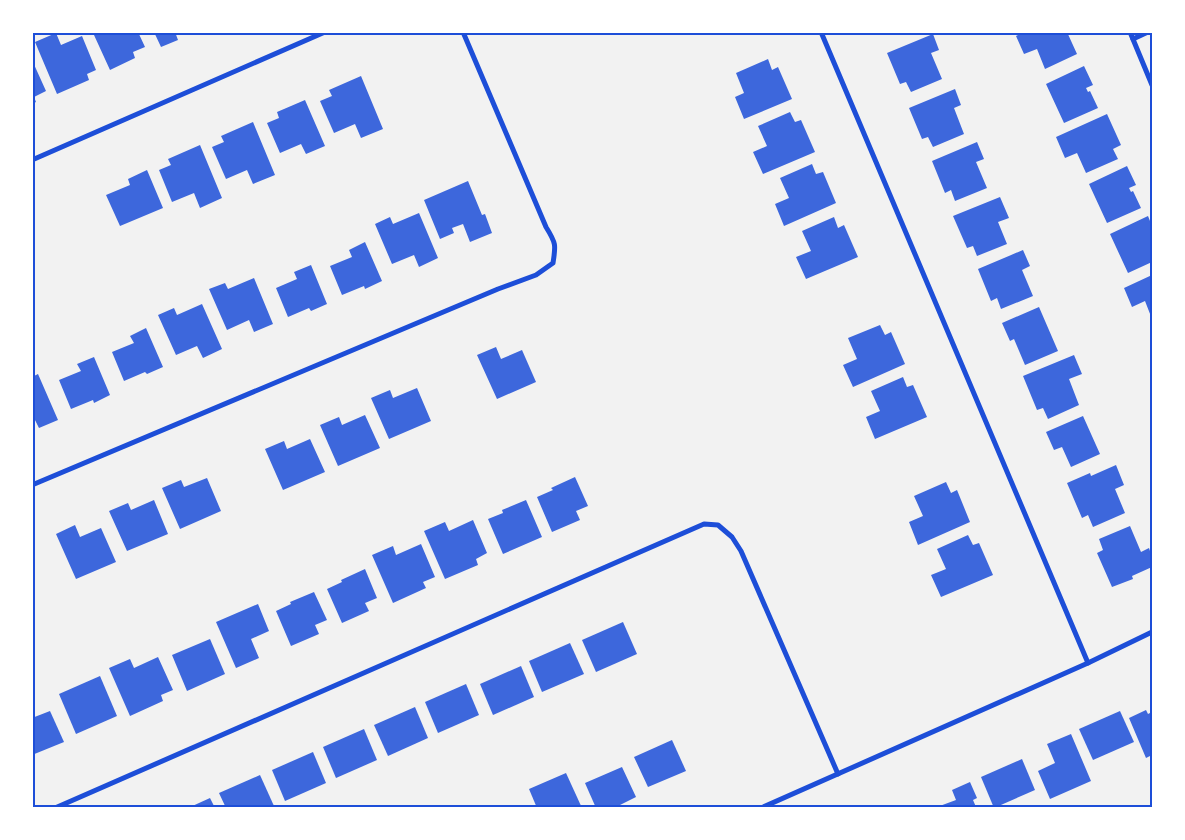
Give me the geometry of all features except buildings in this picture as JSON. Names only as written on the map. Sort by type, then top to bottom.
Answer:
[{"type":"street","points":[[32,160],[325,32]]},
{"type":"street","points":[[32,485],[498,289],[536,275],[553,263],[555,246],[552,237],[546,228],[463,32]]},
{"type":"street","points":[[821,32],[1088,663]]},
{"type":"street","points":[[1130,32],[1152,85]]},
{"type":"street","points":[[1133,39],[1148,32]]},
{"type":"street","points":[[55,808],[704,524],[718,525],[732,537],[741,551],[838,774]]},
{"type":"street","points":[[762,808],[1088,663],[1152,632]]}]
